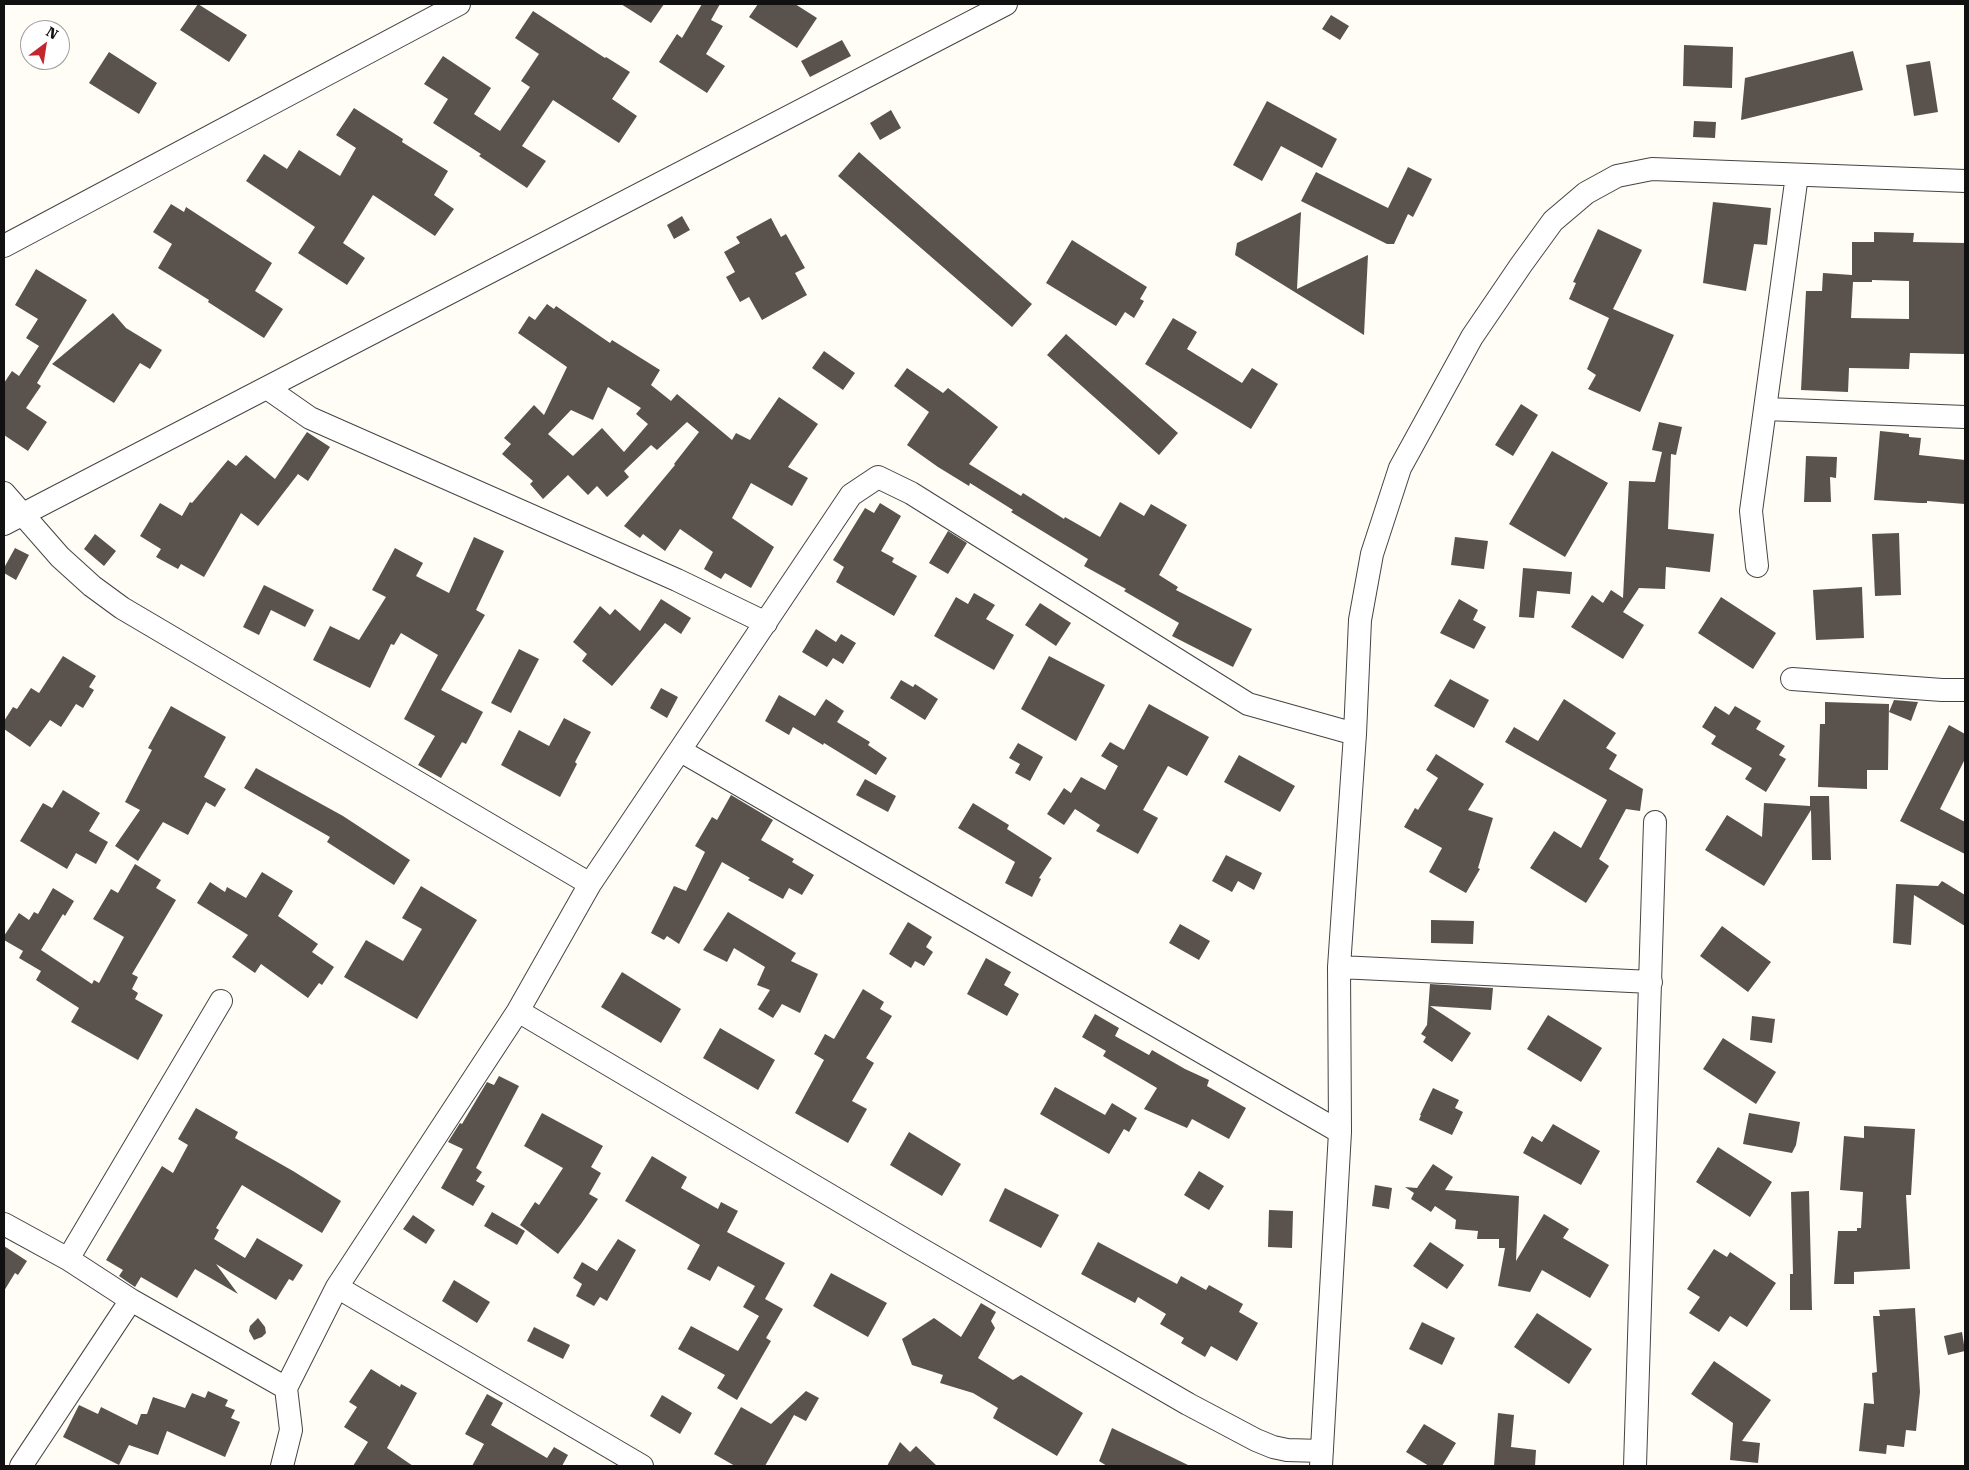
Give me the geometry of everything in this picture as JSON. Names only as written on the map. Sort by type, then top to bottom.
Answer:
[{"type":"street","points":[[4,246],[459,4]]},
{"type":"street","points":[[13,519],[1006,4]]},
{"type":"street","points":[[518,1011],[922,1250],[1206,1413],[1273,1447],[1322,1459],[1340,1132],[1339,968],[1355,734],[1360,620],[1372,554],[1400,468],[1472,337],[1553,221],[1586,193],[1617,176],[1652,170],[1965,182]]},
{"type":"street","points":[[1757,566],[1751,511],[1797,175]]},
{"type":"street","points":[[267,388],[310,418],[677,580],[766,623]]},
{"type":"street","points":[[1766,409],[1965,417]]},
{"type":"street","points":[[282,1466],[291,1430],[286,1388],[337,1288],[518,1011],[590,884],[851,496],[878,477],[911,493],[1248,704],[1355,734]]},
{"type":"street","points":[[4,493],[13,519],[92,586],[122,608],[590,884]]},
{"type":"street","points":[[1792,679],[1965,690]]},
{"type":"street","points":[[681,751],[1340,1132]]},
{"type":"street","points":[[1635,1466],[1655,822]]},
{"type":"street","points":[[1339,968],[1651,982]]},
{"type":"street","points":[[68,1259],[221,1001]]},
{"type":"street","points":[[4,1224],[68,1259],[131,1300],[286,1388]]},
{"type":"street","points":[[337,1288],[642,1466]]},
{"type":"street","points":[[21,1466],[131,1300]]},
{"type":"building","points":[[198,4],[247,35],[229,62],[180,30]]},
{"type":"building","points":[[621,4],[664,4],[651,23]]},
{"type":"building","points":[[702,4],[720,4],[711,20],[723,26],[706,54],[725,66],[707,93],[659,62],[677,34],[682,38]]},
{"type":"building","points":[[758,4],[795,4],[817,18],[797,48],[749,17]]},
{"type":"building","points":[[533,11],[630,72],[612,99],[637,116],[619,143],[553,100],[522,146],[546,161],[527,188],[479,156],[481,154],[433,123],[448,99],[424,84],[443,56],[491,88],[474,114],[500,131],[530,87],[521,81],[539,54],[515,38]]},
{"type":"building","points":[[1331,15],[1349,26],[1340,40],[1322,29]]},
{"type":"building","points":[[842,40],[851,56],[810,77],[801,61]]},
{"type":"building","points":[[1684,45],[1733,47],[1732,88],[1683,86]]},
{"type":"building","points":[[1853,51],[1863,90],[1741,120],[1745,78]]},
{"type":"building","points":[[109,52],[157,83],[139,114],[89,83]]},
{"type":"building","points":[[1930,61],[1938,112],[1914,116],[1906,65]]},
{"type":"building","points":[[1267,101],[1337,139],[1322,168],[1281,146],[1262,181],[1233,165]]},
{"type":"building","points":[[354,108],[403,139],[402,142],[448,171],[434,195],[454,209],[435,236],[373,195],[343,243],[365,258],[347,285],[298,253],[315,227],[246,181],[264,154],[287,169],[299,150],[340,176],[356,148],[336,135]]},
{"type":"building","points":[[891,110],[901,128],[880,140],[870,123]]},
{"type":"building","points":[[1694,121],[1716,122],[1715,138],[1693,137]]},
{"type":"building","points":[[859,152],[1032,304],[1012,327],[838,176]]},
{"type":"building","points":[[1408,167],[1432,179],[1413,217],[1408,214],[1394,244],[1387,244],[1301,201],[1316,172],[1388,208]]},
{"type":"building","points":[[1713,202],[1771,208],[1767,245],[1754,244],[1746,291],[1703,283]]},
{"type":"building","points":[[171,204],[184,212],[186,207],[272,263],[255,291],[283,309],[264,338],[158,268],[172,244],[153,232]]},
{"type":"building","points":[[1301,212],[1297,289],[1368,255],[1364,335],[1235,255],[1237,243]]},
{"type":"building","points":[[682,216],[690,230],[674,239],[667,225]]},
{"type":"building","points":[[771,218],[781,237],[786,234],[805,268],[795,273],[807,295],[762,320],[749,297],[740,302],[726,277],[735,272],[724,252],[740,243],[736,237]]},
{"type":"building","points":[[1598,229],[1642,250],[1613,309],[1674,335],[1640,412],[1588,389],[1596,375],[1587,369],[1609,318],[1569,299],[1576,283],[1573,282]]},
{"type":"building","points":[[1874,232],[1914,233],[1913,242],[1965,243],[1965,354],[1910,353],[1909,369],[1849,368],[1848,392],[1801,390],[1806,291],[1822,291],[1823,273],[1852,275],[1852,242],[1874,242]],"holes":[[[1872,280],[1909,281],[1909,319],[1851,318],[1853,282],[1872,282]]]},
{"type":"building","points":[[1072,240],[1147,287],[1140,299],[1144,301],[1134,318],[1125,312],[1116,326],[1046,283]]},
{"type":"building","points":[[36,269],[87,300],[37,383],[41,386],[26,408],[47,422],[28,451],[4,435],[4,383],[12,371],[19,376],[39,346],[26,338],[38,319],[15,305]]},
{"type":"building","points":[[547,304],[554,309],[556,306],[610,343],[612,340],[660,370],[651,385],[671,401],[677,394],[732,440],[736,433],[750,440],[779,397],[818,424],[788,467],[808,478],[792,506],[751,483],[732,518],[774,547],[751,588],[725,573],[721,579],[704,569],[713,552],[680,529],[665,551],[643,534],[640,538],[624,526],[675,465],[699,432],[687,422],[657,450],[651,445],[624,471],[629,477],[607,497],[597,486],[588,495],[568,475],[543,499],[530,484],[533,481],[502,454],[511,444],[504,438],[534,405],[544,415],[567,367],[518,333],[529,316],[535,320]],"holes":[[[608,387],[641,408],[636,414],[648,424],[624,452],[602,428],[573,456],[548,434],[571,410],[593,420]]]},
{"type":"building","points":[[113,313],[126,328],[162,350],[150,369],[140,363],[114,403],[52,364]]},
{"type":"building","points":[[1173,318],[1197,332],[1187,349],[1242,383],[1252,368],[1278,384],[1251,429],[1145,364]]},
{"type":"building","points":[[1066,334],[1178,433],[1159,455],[1047,355]]},
{"type":"building","points":[[824,351],[855,373],[843,390],[812,368]]},
{"type":"building","points":[[907,368],[943,393],[948,388],[998,427],[969,464],[1021,496],[1023,493],[1064,519],[1065,517],[1100,537],[1120,502],[1144,516],[1151,504],[1187,525],[1159,575],[1178,587],[1176,590],[1252,629],[1233,667],[1172,636],[1179,623],[1124,591],[1126,589],[1084,566],[1088,559],[1011,512],[1013,510],[970,483],[969,486],[938,467],[907,445],[929,412],[894,386]]},
{"type":"building","points":[[1521,404],[1538,415],[1513,456],[1495,445]]},
{"type":"building","points":[[1659,422],[1682,427],[1676,455],[1671,454],[1668,529],[1714,534],[1710,572],[1666,567],[1665,589],[1639,588],[1623,612],[1644,625],[1623,659],[1571,627],[1592,595],[1603,603],[1611,590],[1623,598],[1629,481],[1655,482],[1662,452],[1652,450]]},
{"type":"building","points":[[1880,431],[1909,434],[1909,437],[1921,438],[1919,455],[1965,460],[1965,504],[1874,500]]},
{"type":"building","points":[[307,432],[330,447],[308,481],[298,474],[258,526],[241,513],[204,577],[181,564],[178,569],[156,557],[161,549],[140,536],[160,503],[182,516],[190,502],[192,503],[228,460],[236,466],[246,455],[275,479]]},
{"type":"building","points":[[1552,451],[1608,483],[1565,557],[1509,524]]},
{"type":"building","points":[[1806,456],[1837,457],[1836,478],[1830,477],[1831,502],[1804,502]]},
{"type":"building","points":[[880,503],[901,516],[881,551],[894,558],[892,562],[917,576],[894,616],[836,582],[844,567],[833,560],[865,508],[874,513]]},
{"type":"building","points":[[948,531],[967,543],[948,574],[929,563]]},
{"type":"building","points":[[1899,533],[1901,595],[1875,596],[1872,534]]},
{"type":"building","points":[[95,534],[116,551],[104,566],[84,549]]},
{"type":"building","points":[[474,537],[504,551],[476,610],[485,615],[441,690],[483,712],[466,744],[462,742],[441,778],[418,765],[435,736],[404,719],[438,655],[401,633],[394,645],[391,644],[370,688],[313,660],[330,626],[359,640],[386,597],[372,590],[395,548],[423,563],[416,576],[449,593]]},
{"type":"building","points":[[1455,537],[1488,541],[1484,569],[1451,565]]},
{"type":"building","points":[[15,548],[29,555],[16,580],[4,573],[4,568]]},
{"type":"building","points":[[1523,568],[1572,572],[1570,594],[1537,591],[1534,618],[1519,617]]},
{"type":"building","points":[[264,585],[314,610],[305,627],[271,610],[259,635],[243,627]]},
{"type":"building","points":[[1862,587],[1864,638],[1816,640],[1813,590]]},
{"type":"building","points":[[974,593],[995,605],[986,619],[1014,635],[994,670],[934,636],[956,597],[968,604]]},
{"type":"building","points":[[1721,597],[1776,633],[1753,669],[1698,633]]},
{"type":"building","points":[[661,599],[691,618],[681,634],[665,623],[612,686],[582,661],[587,654],[573,642],[600,606],[610,615],[615,609],[640,631]]},
{"type":"building","points":[[1459,599],[1478,610],[1473,620],[1486,627],[1474,649],[1440,633]]},
{"type":"building","points":[[1040,603],[1071,623],[1056,646],[1025,625]]},
{"type":"building","points":[[816,629],[836,642],[841,634],[856,643],[843,664],[833,658],[827,667],[802,652]]},
{"type":"building","points":[[519,649],[539,659],[511,713],[491,703]]},
{"type":"building","points":[[63,656],[96,676],[89,687],[94,690],[83,708],[76,704],[61,727],[50,720],[30,747],[4,729],[4,721],[13,707],[17,709],[31,688],[39,693]]},
{"type":"building","points":[[1049,656],[1105,685],[1076,741],[1021,709]]},
{"type":"building","points":[[1450,679],[1489,700],[1474,728],[1434,706]]},
{"type":"building","points":[[901,680],[913,687],[915,684],[938,699],[925,720],[890,698]]},
{"type":"building","points":[[661,688],[678,697],[667,718],[650,708]]},
{"type":"building","points":[[779,695],[815,716],[826,699],[844,711],[837,722],[870,742],[868,745],[887,758],[876,775],[824,743],[823,745],[793,727],[789,735],[765,721]]},
{"type":"building","points":[[1564,699],[1616,733],[1606,748],[1617,755],[1609,769],[1643,789],[1640,811],[1626,809],[1599,859],[1609,866],[1586,903],[1530,868],[1554,831],[1581,848],[1607,800],[1505,742],[1514,727],[1538,741]]},
{"type":"building","points":[[1894,700],[1918,702],[1911,721],[1889,712]]},
{"type":"building","points":[[1825,702],[1889,704],[1888,770],[1867,770],[1867,789],[1818,787],[1820,724],[1825,724]]},
{"type":"building","points":[[1149,704],[1209,737],[1187,776],[1168,766],[1143,810],[1158,818],[1138,854],[1096,831],[1100,825],[1075,809],[1064,825],[1047,814],[1064,788],[1071,793],[1081,777],[1105,790],[1118,766],[1101,756],[1110,742],[1124,750]]},
{"type":"building","points":[[171,706],[226,737],[204,777],[226,789],[215,807],[206,802],[188,835],[163,822],[138,861],[115,846],[140,810],[125,802],[152,750],[148,748]]},
{"type":"building","points":[[1715,706],[1729,715],[1735,706],[1761,721],[1756,729],[1785,746],[1779,755],[1786,759],[1766,792],[1745,779],[1752,768],[1711,744],[1716,736],[1702,727]]},
{"type":"building","points":[[564,718],[591,732],[575,762],[577,764],[560,797],[501,765],[519,730],[549,746]]},
{"type":"building","points":[[1949,725],[1965,734],[1965,759],[1940,809],[1965,822],[1965,854],[1900,821]]},
{"type":"building","points":[[1018,743],[1043,757],[1030,781],[1015,773],[1020,764],[1009,758]]},
{"type":"building","points":[[1436,754],[1484,784],[1468,810],[1493,818],[1478,868],[1480,869],[1466,893],[1429,872],[1442,848],[1404,827],[1415,808],[1418,810],[1438,778],[1426,770]]},
{"type":"building","points":[[1239,755],[1295,786],[1280,812],[1224,782]]},
{"type":"building","points":[[256,768],[343,816],[410,860],[394,885],[327,842],[330,837],[244,788]]},
{"type":"building","points":[[865,779],[896,796],[888,812],[856,795]]},
{"type":"building","points":[[63,790],[100,813],[89,831],[108,842],[96,864],[76,853],[67,869],[20,841],[43,803],[52,808]]},
{"type":"building","points":[[731,795],[773,820],[761,840],[794,859],[792,862],[814,875],[802,895],[789,888],[783,899],[748,880],[750,878],[722,862],[679,944],[667,936],[664,940],[651,933],[674,886],[686,891],[705,852],[695,846],[712,817],[717,820]]},
{"type":"building","points":[[1810,796],[1829,796],[1831,860],[1812,860],[1811,810],[1764,886],[1705,850],[1727,815],[1762,837],[1764,803],[1810,806]]},
{"type":"building","points":[[973,803],[1009,825],[1007,829],[1052,858],[1039,878],[1041,879],[1032,897],[1005,883],[1015,862],[958,828]]},
{"type":"building","points":[[1226,855],[1262,873],[1254,890],[1238,881],[1232,892],[1212,881]]},
{"type":"building","points":[[135,864],[161,880],[156,888],[176,900],[132,974],[138,977],[132,989],[138,993],[135,999],[163,1015],[138,1060],[71,1022],[79,1008],[36,980],[41,971],[19,958],[23,951],[4,940],[4,936],[19,913],[29,920],[34,912],[38,914],[53,888],[74,901],[65,916],[63,914],[41,950],[92,984],[94,980],[99,983],[124,937],[93,919],[111,889],[118,893]]},
{"type":"building","points":[[262,872],[293,891],[278,916],[318,944],[312,952],[334,967],[322,985],[319,983],[308,998],[261,964],[255,973],[232,957],[248,935],[197,903],[210,882],[225,892],[227,887],[246,898]]},
{"type":"building","points":[[1942,881],[1965,895],[1965,926],[1914,895],[1911,945],[1893,943],[1896,884],[1938,886]]},
{"type":"building","points":[[421,886],[477,920],[417,1019],[344,977],[366,940],[403,961],[422,929],[402,918]]},
{"type":"building","points":[[728,912],[796,953],[791,961],[818,974],[800,1013],[782,1004],[773,1018],[758,1009],[770,990],[757,985],[765,967],[734,948],[727,962],[703,950]]},
{"type":"building","points":[[1431,920],[1474,921],[1473,944],[1431,943]]},
{"type":"building","points":[[908,922],[932,937],[926,947],[933,952],[924,966],[915,961],[911,968],[889,954]]},
{"type":"building","points":[[1180,924],[1210,941],[1199,960],[1169,943]]},
{"type":"building","points":[[1722,926],[1771,962],[1748,992],[1700,956]]},
{"type":"building","points":[[986,958],[1011,972],[1004,985],[1019,994],[1007,1016],[967,994]]},
{"type":"building","points":[[622,972],[681,1009],[661,1043],[601,1007]]},
{"type":"building","points":[[1430,984],[1493,988],[1491,1010],[1430,1006],[1471,1033],[1452,1062],[1423,1042],[1426,1037],[1421,1034],[1427,1025]]},
{"type":"building","points":[[863,989],[884,1002],[880,1009],[892,1016],[866,1058],[874,1063],[852,1101],[867,1109],[848,1143],[795,1113],[824,1060],[814,1054],[825,1034],[834,1039]]},
{"type":"building","points":[[1095,1014],[1119,1028],[1115,1036],[1149,1055],[1152,1050],[1209,1080],[1207,1086],[1246,1108],[1229,1139],[1192,1119],[1187,1128],[1144,1109],[1157,1088],[1103,1056],[1106,1051],[1082,1037]]},
{"type":"building","points":[[1548,1015],[1602,1048],[1581,1082],[1527,1049]]},
{"type":"building","points":[[1752,1016],[1775,1019],[1772,1043],[1750,1040]]},
{"type":"building","points":[[720,1028],[775,1060],[758,1090],[703,1058]]},
{"type":"building","points":[[1723,1038],[1776,1072],[1756,1104],[1703,1069]]},
{"type":"building","points":[[499,1076],[519,1086],[476,1168],[482,1172],[476,1181],[485,1186],[473,1206],[441,1188],[463,1149],[448,1142],[460,1123],[462,1124],[487,1082],[494,1085]]},
{"type":"building","points":[[1055,1087],[1105,1115],[1112,1103],[1137,1118],[1129,1132],[1124,1129],[1109,1154],[1040,1114]]},
{"type":"building","points":[[1433,1088],[1459,1100],[1455,1108],[1463,1112],[1452,1135],[1419,1120]]},
{"type":"building","points":[[196,1108],[238,1132],[235,1138],[341,1201],[322,1233],[242,1185],[216,1228],[219,1230],[214,1239],[245,1258],[257,1238],[303,1265],[293,1281],[289,1279],[276,1300],[216,1264],[238,1294],[195,1269],[177,1298],[141,1277],[135,1287],[119,1276],[123,1270],[106,1260],[162,1166],[173,1173],[188,1145],[178,1139]]},
{"type":"building","points":[[542,1113],[603,1146],[591,1167],[601,1173],[589,1194],[598,1199],[558,1254],[520,1225],[535,1202],[539,1205],[563,1168],[524,1146]]},
{"type":"building","points":[[1749,1113],[1800,1122],[1796,1145],[1792,1153],[1743,1144]]},
{"type":"building","points":[[1553,1124],[1600,1151],[1581,1185],[1523,1153],[1532,1136],[1542,1142]]},
{"type":"building","points":[[1864,1126],[1915,1129],[1911,1195],[1906,1195],[1910,1269],[1854,1272],[1854,1284],[1834,1284],[1838,1231],[1857,1231],[1857,1228],[1861,1228],[1863,1192],[1840,1190],[1844,1136],[1864,1138]]},
{"type":"building","points":[[909,1132],[961,1164],[942,1196],[890,1165]]},
{"type":"building","points":[[1718,1147],[1772,1182],[1750,1217],[1696,1182]]},
{"type":"building","points":[[652,1156],[687,1177],[681,1188],[718,1209],[721,1202],[738,1211],[727,1232],[785,1263],[765,1299],[783,1309],[766,1338],[771,1341],[737,1400],[717,1388],[725,1375],[678,1349],[691,1326],[738,1351],[759,1316],[743,1307],[755,1286],[718,1266],[710,1281],[687,1269],[700,1245],[625,1201]]},
{"type":"building","points":[[1433,1164],[1453,1177],[1445,1190],[1519,1196],[1516,1261],[1544,1214],[1569,1229],[1563,1238],[1609,1265],[1590,1298],[1542,1270],[1530,1292],[1498,1286],[1505,1248],[1499,1248],[1499,1239],[1477,1239],[1478,1231],[1455,1229],[1456,1220],[1435,1206],[1431,1212],[1411,1199],[1414,1193],[1405,1187],[1417,1188]]},
{"type":"building","points":[[1199,1171],[1224,1186],[1209,1210],[1184,1195]]},
{"type":"building","points":[[1375,1185],[1392,1188],[1389,1209],[1372,1206]]},
{"type":"building","points":[[1005,1188],[1059,1215],[1041,1248],[989,1221]]},
{"type":"building","points":[[1809,1191],[1812,1310],[1790,1310],[1790,1274],[1793,1274],[1791,1192]]},
{"type":"building","points":[[1269,1210],[1293,1211],[1292,1248],[1268,1247]]},
{"type":"building","points":[[492,1212],[525,1231],[517,1245],[484,1226]]},
{"type":"building","points":[[413,1215],[435,1230],[426,1244],[403,1229]]},
{"type":"building","points":[[618,1239],[636,1250],[607,1301],[600,1297],[594,1306],[576,1296],[582,1284],[573,1278],[582,1262],[597,1271]]},
{"type":"building","points":[[1098,1242],[1177,1284],[1181,1276],[1206,1290],[1209,1285],[1243,1304],[1239,1312],[1258,1323],[1237,1361],[1211,1346],[1205,1357],[1181,1343],[1184,1338],[1160,1324],[1166,1314],[1138,1297],[1135,1303],[1081,1274]]},
{"type":"building","points":[[1430,1242],[1464,1265],[1447,1289],[1413,1266]]},
{"type":"building","points":[[4,1246],[27,1261],[18,1275],[15,1273],[4,1291]]},
{"type":"building","points":[[1714,1249],[1727,1257],[1730,1252],[1776,1283],[1747,1327],[1730,1316],[1719,1332],[1689,1313],[1700,1297],[1687,1289]]},
{"type":"building","points":[[831,1273],[887,1303],[868,1337],[813,1306]]},
{"type":"building","points":[[454,1280],[490,1302],[477,1323],[442,1301]]},
{"type":"building","points":[[981,1303],[996,1312],[991,1321],[995,1328],[978,1358],[1013,1380],[1021,1375],[1083,1413],[1057,1456],[993,1418],[998,1408],[973,1393],[940,1383],[943,1375],[912,1365],[902,1339],[934,1318],[961,1337]]},
{"type":"building","points":[[1915,1308],[1920,1392],[1916,1431],[1906,1430],[1904,1447],[1887,1445],[1886,1454],[1859,1451],[1864,1403],[1874,1404],[1872,1373],[1877,1372],[1873,1316],[1880,1316],[1879,1310]]},
{"type":"building","points":[[1537,1313],[1592,1349],[1569,1384],[1514,1347]]},
{"type":"building","points":[[258,1318],[265,1327],[266,1333],[254,1340],[249,1331],[250,1326]]},
{"type":"building","points":[[1422,1322],[1455,1338],[1442,1365],[1409,1349]]},
{"type":"building","points":[[534,1327],[570,1345],[563,1359],[527,1341]]},
{"type":"building","points":[[1962,1332],[1965,1351],[1948,1355],[1944,1336]]},
{"type":"building","points":[[1714,1361],[1771,1400],[1742,1441],[1760,1443],[1758,1463],[1730,1460],[1733,1423],[1691,1394]]},
{"type":"building","points":[[371,1369],[400,1387],[401,1384],[417,1393],[387,1448],[413,1466],[353,1466],[368,1442],[344,1427],[357,1407],[349,1402]]},
{"type":"building","points":[[208,1391],[228,1400],[225,1406],[235,1410],[231,1418],[240,1422],[225,1457],[167,1431],[158,1455],[129,1445],[119,1465],[63,1437],[79,1405],[98,1414],[101,1407],[137,1425],[141,1414],[147,1414],[153,1397],[185,1408],[192,1393],[205,1398]]},
{"type":"building","points":[[806,1391],[819,1398],[806,1421],[794,1415],[765,1466],[735,1466],[714,1454],[741,1407],[771,1424]]},
{"type":"building","points":[[487,1394],[503,1403],[491,1425],[547,1458],[554,1447],[568,1455],[562,1466],[472,1466],[484,1444],[465,1434]]},
{"type":"building","points":[[662,1395],[692,1413],[680,1434],[650,1416]]},
{"type":"building","points":[[1498,1413],[1514,1415],[1511,1447],[1536,1450],[1535,1466],[1494,1466]]},
{"type":"building","points":[[1424,1424],[1456,1443],[1442,1466],[1429,1466],[1406,1452]]},
{"type":"building","points":[[1112,1428],[1190,1466],[1107,1466],[1099,1461]]},
{"type":"building","points":[[900,1442],[910,1452],[916,1446],[937,1466],[887,1466]]}]
